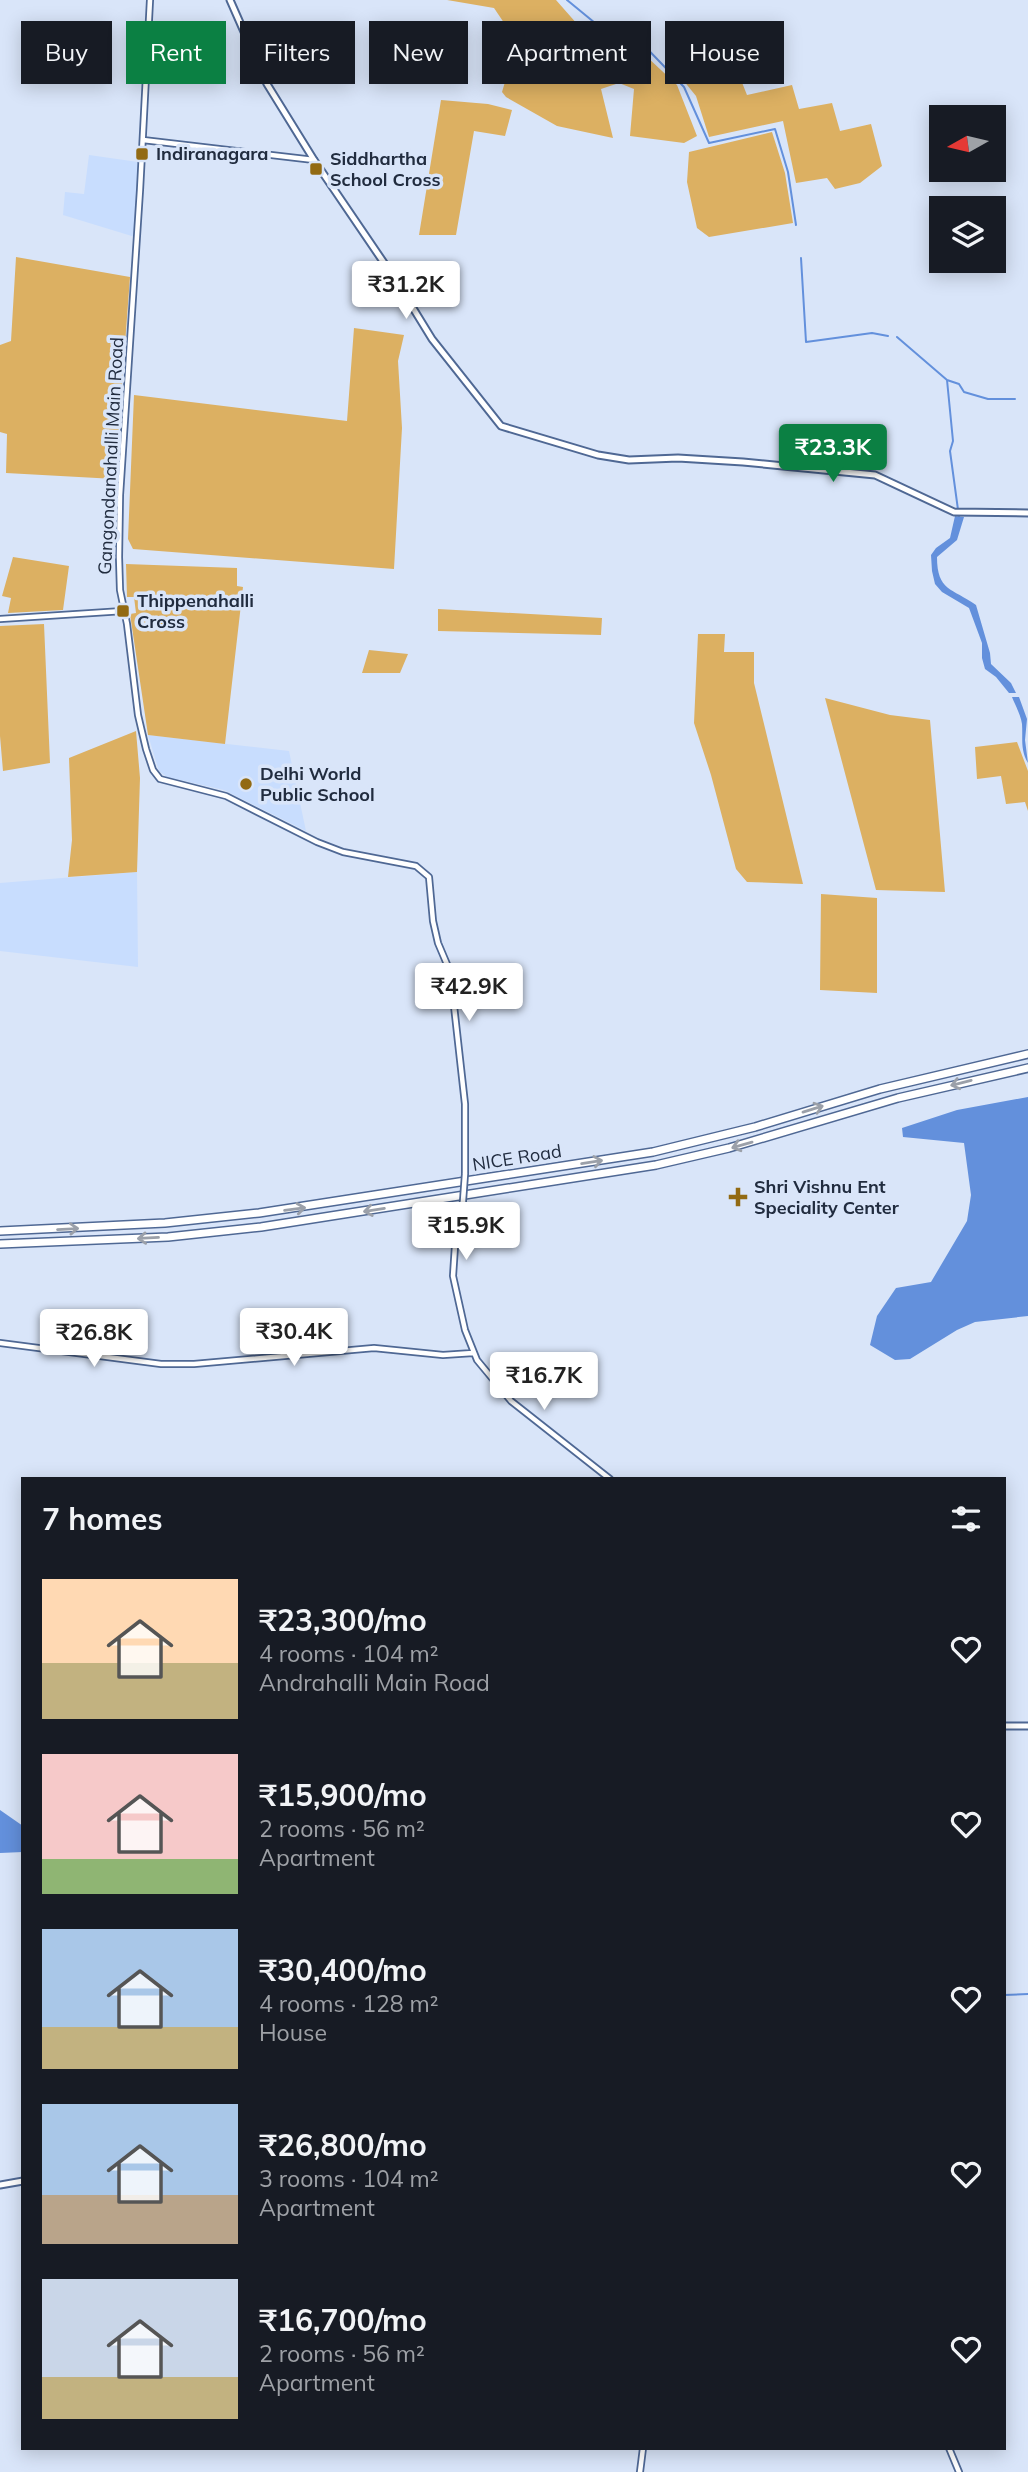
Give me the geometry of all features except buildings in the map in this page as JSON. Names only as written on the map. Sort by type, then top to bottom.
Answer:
[{"type":"highway","name":"NICE Road","points":[[0,1231],[153,1224],[259,1213],[653,1152],[755,1127],[892,1086],[1028,1054]]},
{"type":"highway","name":"NICE Road","points":[[0,1244],[168,1237],[261,1227],[656,1165],[729,1148],[898,1098],[1028,1068]]},
{"type":"main road","points":[[229,0],[267,84],[314,160],[397,282],[432,339],[501,426],[598,455],[629,460],[678,458],[732,461],[875,475],[954,512],[1028,513]]},
{"type":"main road","points":[[1006,1726],[1028,1726]]},
{"type":"main road","points":[[0,2185],[21,2181]]},
{"type":"street","name":"Gangondanahalli Main Road","points":[[150,0],[118,557],[138,715],[153,770],[160,779],[226,796],[317,842],[343,852],[416,866],[429,877],[433,921],[438,943],[449,969],[465,1104],[467,1151],[453,1276],[473,1353]]},
{"type":"street","points":[[143,140],[314,160]]},
{"type":"street","points":[[0,618],[123,611]]},
{"type":"street","points":[[0,1343],[161,1364],[194,1364],[374,1348],[443,1355],[473,1353],[511,1401],[607,1477]]},
{"type":"street","points":[[640,2472],[643,2450]]},
{"type":"street","points":[[950,2450],[959,2472]]},
{"type":"shaded area","points":[[447,0],[556,0],[574,21],[503,21],[494,8]]},
{"type":"shaded area","points":[[651,61],[665,74],[665,84],[677,85],[697,136],[684,143],[630,136],[634,89],[622,84],[651,84]]},
{"type":"shaded area","points":[[504,84],[616,84],[601,89],[613,138],[557,126],[506,97],[502,92]]},
{"type":"shaded area","points":[[686,84],[743,84],[747,95],[792,85],[799,109],[832,103],[840,131],[871,124],[882,166],[860,183],[835,189],[827,178],[796,183],[783,121],[709,137],[696,96]]},
{"type":"shaded area","points":[[441,100],[488,104],[512,110],[505,136],[474,131],[456,235],[419,235]]},
{"type":"shaded area","points":[[772,132],[785,173],[793,223],[709,237],[697,228],[687,182],[689,152]]},
{"type":"shaded area","points":[[89,155],[138,162],[135,237],[63,215],[65,192],[84,194]]},
{"type":"shaded area","points":[[16,257],[130,277],[115,479],[6,473],[7,434],[0,432],[0,345],[11,341]]},
{"type":"shaded area","points":[[354,328],[404,335],[398,361],[402,428],[394,569],[133,549],[128,539],[134,395],[347,421]]},
{"type":"shaded area","points":[[13,557],[69,566],[63,610],[8,613],[11,598],[2,596]]},
{"type":"shaded area","points":[[126,564],[237,568],[237,586],[243,587],[225,744],[148,735],[130,614],[136,613],[134,597],[127,597]]},
{"type":"shaded area","points":[[438,609],[602,618],[601,635],[438,631]]},
{"type":"shaded area","points":[[44,624],[50,763],[3,771],[0,736],[0,626]]},
{"type":"shaded area","points":[[698,634],[725,634],[724,652],[754,652],[754,683],[803,884],[747,882],[736,869],[694,723]]},
{"type":"shaded area","points":[[369,650],[408,654],[400,673],[362,673]]},
{"type":"shaded area","points":[[825,698],[890,715],[930,720],[945,892],[876,890]]},
{"type":"shaded area","points":[[136,731],[140,778],[137,872],[68,877],[72,840],[69,758]]},
{"type":"shaded area","name":"Delhi World Public School","points":[[148,735],[289,751],[306,831],[224,790],[167,777],[159,771]]},
{"type":"shaded area","points":[[1017,742],[1028,771],[1028,811],[1025,802],[1006,804],[1001,776],[977,779],[975,747]]},
{"type":"shaded area","points":[[137,872],[138,967],[0,951],[0,883]]},
{"type":"shaded area","points":[[821,894],[877,898],[877,993],[820,990]]},
{"type":"water","points":[[955,516],[964,517],[957,540],[937,557],[940,576],[943,583],[976,605],[991,664],[1011,683],[1016,693],[1009,693],[996,677],[985,669],[982,643],[969,608],[942,592],[935,584],[931,555],[950,538]]},
{"type":"water","points":[[1012,697],[1019,697],[1027,719],[1025,740],[1028,763],[1023,748],[1021,721]]},
{"type":"water","points":[[1028,1097],[1028,1316],[975,1322],[910,1359],[895,1360],[870,1345],[877,1316],[896,1288],[931,1282],[967,1221],[971,1195],[964,1143],[903,1137],[902,1128],[957,1110]]},
{"type":"water","points":[[0,1810],[21,1825],[21,1852],[0,1853]]},
{"type":"waterway","points":[[567,0],[606,32],[628,37],[633,34],[684,87],[709,143],[775,129],[788,172],[796,225]]},
{"type":"waterway","points":[[801,258],[806,342],[872,333],[888,336]]},
{"type":"waterway","points":[[897,337],[947,380],[959,384],[964,392],[988,399],[1015,399]]},
{"type":"waterway","points":[[947,380],[953,441],[950,451],[959,517]]},
{"type":"waterway","points":[[1006,1995],[1028,1994]]},
{"type":"place","name":"Indiranagara","points":[[142,154]]},
{"type":"place","name":"Siddhartha School Cross","points":[[316,169]]},
{"type":"place","name":"Thippenahalli Cross","points":[[123,611]]},
{"type":"place","name":"Delhi World Public School","points":[[246,784]]},
{"type":"place","name":"Shri Vishnu Ent Speciality Center","points":[[738,1197]]}]
